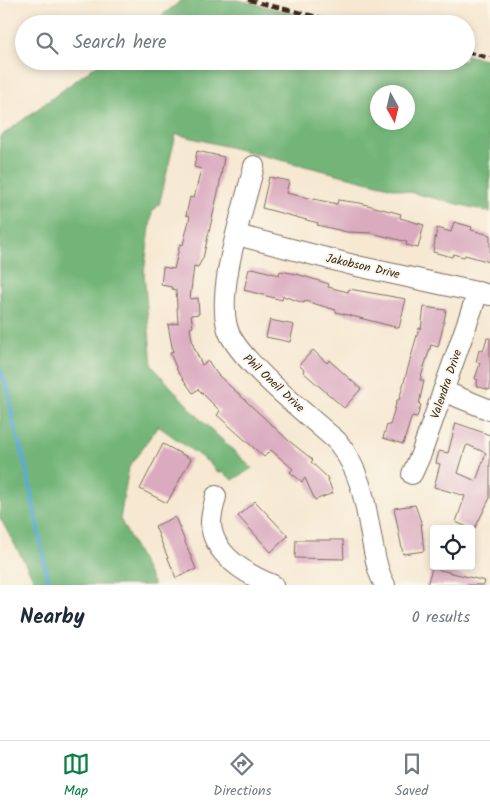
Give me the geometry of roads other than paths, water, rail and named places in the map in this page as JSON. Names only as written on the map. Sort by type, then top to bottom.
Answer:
[{"type":"street","name":"Phil Oneil Drive","points":[[254,166],[224,289],[224,312],[228,332],[249,362],[336,441],[348,455],[359,476],[364,495],[378,583]]},
{"type":"street","name":"Jakobson Drive","points":[[237,234],[357,266],[484,294]]},
{"type":"street","name":"Valendra Drive","points":[[412,474],[443,391],[484,294]]},
{"type":"street","points":[[443,391],[490,410]]},
{"type":"street","points":[[216,496],[211,523],[218,546],[247,573],[273,585]]},
{"type":"waterway","points":[[0,369],[8,389],[13,421],[27,472],[47,575],[52,585]]},
{"type":"waterway","points":[[46,585],[47,575]]},
{"type":"railway","points":[[248,0],[310,15]]},
{"type":"railway","points":[[475,54],[490,58]]}]
